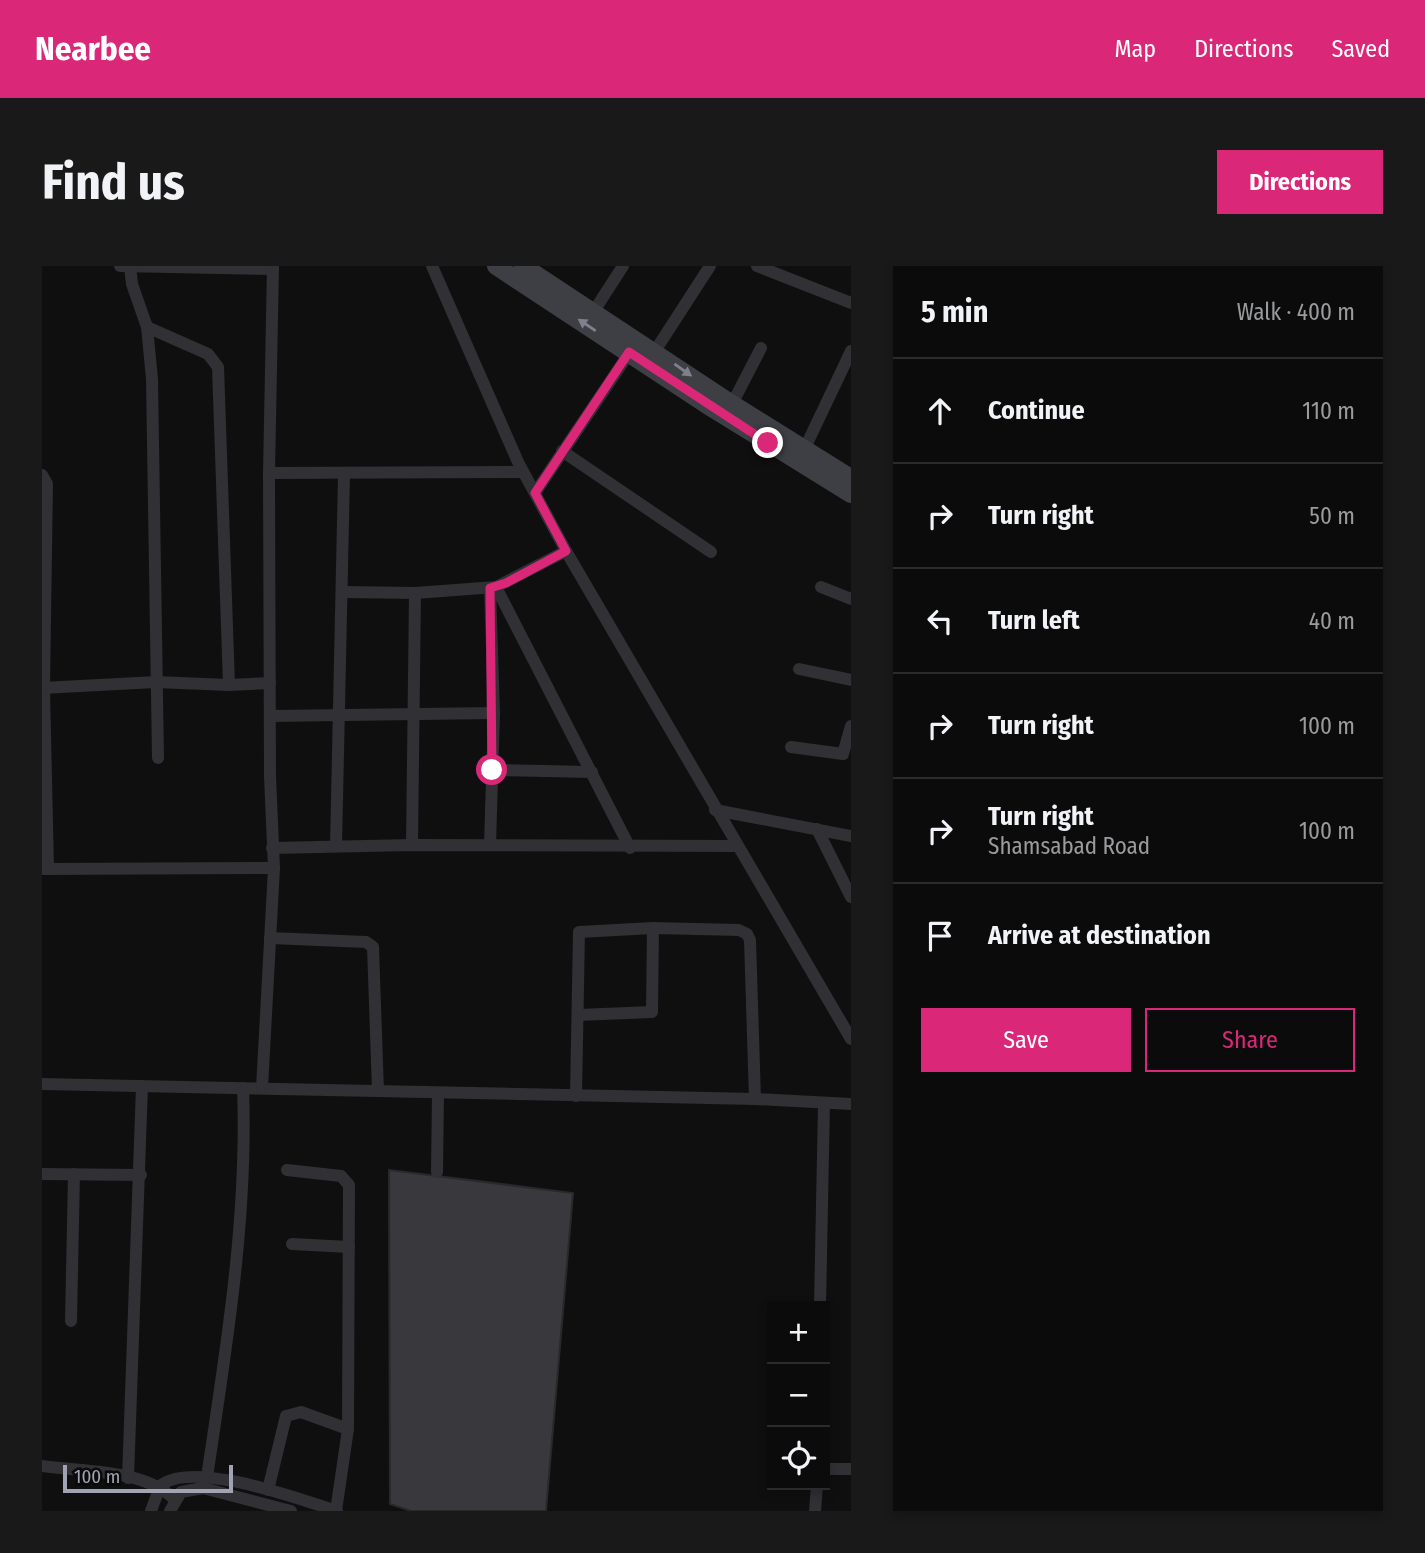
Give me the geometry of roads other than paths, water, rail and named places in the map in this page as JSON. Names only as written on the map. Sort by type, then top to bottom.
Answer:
[{"type":"main road","points":[[496,266],[633,346],[655,351],[732,404],[851,478]]},
{"type":"main road","points":[[531,268],[594,312],[707,405],[851,494]]},
{"type":"street","points":[[432,266],[523,472],[715,810],[851,1039]]},
{"type":"street","points":[[594,312],[624,266]]},
{"type":"street","points":[[655,351],[710,266]]},
{"type":"street","points":[[757,266],[851,303]]},
{"type":"street","points":[[158,758],[152,379],[147,327],[127,267],[273,268],[269,473],[274,868],[262,1088]]},
{"type":"street","points":[[147,327],[208,354],[218,367],[229,684]]},
{"type":"street","points":[[535,493],[633,346]]},
{"type":"street","points":[[732,404],[761,348]]},
{"type":"street","points":[[804,450],[851,351]]},
{"type":"street","points":[[562,451],[711,552]]},
{"type":"street","points":[[269,473],[344,475],[523,472]]},
{"type":"street","points":[[42,475],[47,484],[43,688],[45,869],[274,868]]},
{"type":"street","points":[[336,846],[344,475]]},
{"type":"street","points":[[342,592],[415,593],[493,588],[566,551]]},
{"type":"street","points":[[821,587],[851,599]]},
{"type":"street","points":[[490,845],[494,713],[493,588]]},
{"type":"street","points":[[493,588],[631,848]]},
{"type":"street","points":[[412,845],[415,593]]},
{"type":"street","points":[[799,669],[851,680]]},
{"type":"street","points":[[43,688],[156,682],[270,683]]},
{"type":"street","points":[[270,716],[494,713]]},
{"type":"street","points":[[791,747],[842,754],[851,726]]},
{"type":"street","points":[[492,770],[592,772]]},
{"type":"street","points":[[715,810],[851,836]]},
{"type":"street","points":[[817,829],[851,897]]},
{"type":"street","points":[[272,848],[412,845],[631,848],[737,846]]},
{"type":"street","points":[[578,1015],[652,1012],[653,928]]},
{"type":"street","points":[[576,1096],[579,932],[653,928],[739,930],[747,934],[750,940],[755,1099]]},
{"type":"street","points":[[270,938],[366,942],[373,947],[378,1091]]},
{"type":"street","points":[[42,1084],[755,1099],[851,1104]]},
{"type":"street","points":[[128,1478],[141,1175],[142,1087]]},
{"type":"street","points":[[207,1477],[234,1275],[241,1183],[243,1088]]},
{"type":"street","points":[[437,1172],[439,1093]]},
{"type":"street","points":[[820,1301],[824,1102]]},
{"type":"street","points":[[42,1466],[128,1478],[160,1486],[185,1475],[207,1477],[268,1490],[336,1511],[348,1429],[349,1185],[345,1178],[287,1170]]},
{"type":"street","points":[[42,1174],[141,1175]]},
{"type":"street","points":[[71,1321],[74,1174]]},
{"type":"street","points":[[292,1244],[349,1247]]},
{"type":"street","points":[[268,1490],[286,1416],[301,1412],[348,1429]]},
{"type":"street","points":[[830,1469],[851,1469]]},
{"type":"street","points":[[160,1486],[172,1505],[190,1488],[203,1488],[291,1511]]},
{"type":"street","points":[[151,1511],[160,1486]]},
{"type":"street","points":[[816,1511],[817,1490]]}]
